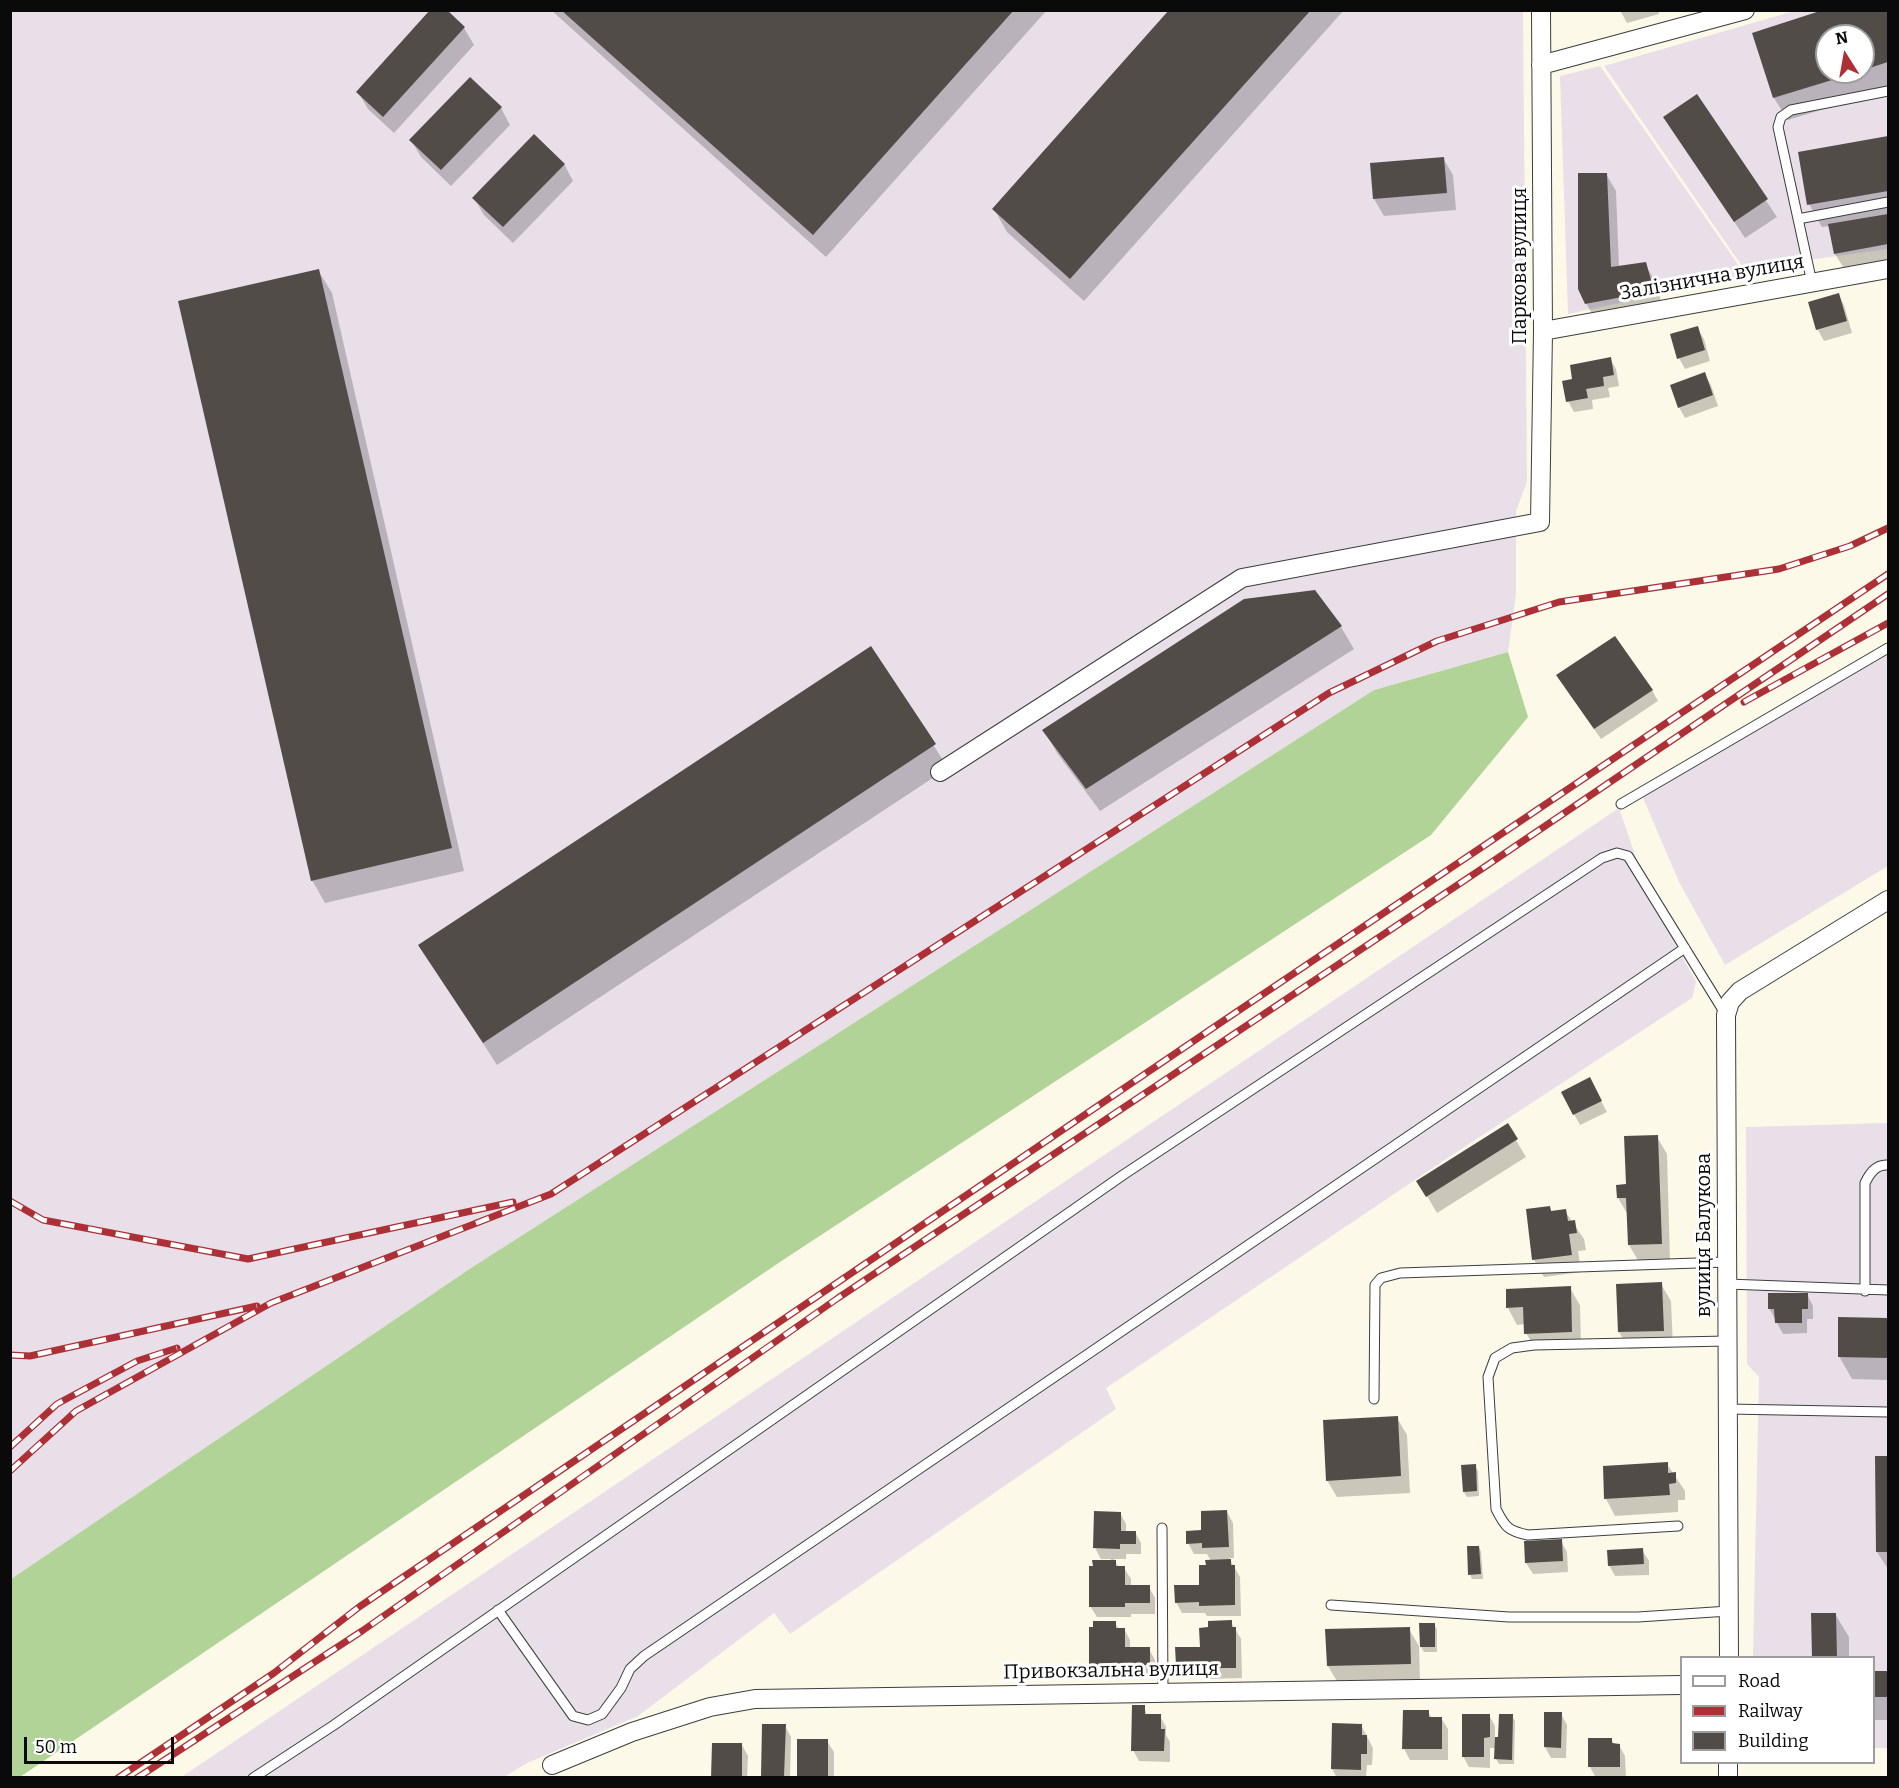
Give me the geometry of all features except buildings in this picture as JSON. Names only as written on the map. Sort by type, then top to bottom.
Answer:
[{"type":"street","name":"Паркова вулиця","points":[[940,772],[1242,578],[1540,522],[1543,331],[1541,10]]},
{"type":"street","points":[[1541,65],[1745,10]]},
{"type":"street","name":"Залізнична вулиця","points":[[1543,331],[1888,269]]},
{"type":"street","name":"вулиця Балукова","points":[[1729,1656],[1726,1016],[1730,1002],[1740,990],[1888,900]]},
{"type":"street","name":"Привокзальна вулиця","points":[[552,1765],[632,1732],[710,1707],[755,1699],[1680,1685]]},
{"type":"lane","points":[[1812,283],[1778,127],[1781,117],[1791,110],[1888,91]]},
{"type":"lane","points":[[1798,219],[1888,202]]},
{"type":"lane","points":[[1622,804],[1888,648]]},
{"type":"lane","points":[[253,1778],[334,1725],[1124,1175],[1602,858],[1617,853],[1628,856],[1726,1016]]},
{"type":"lane","points":[[498,1610],[573,1716],[588,1720],[602,1714],[621,1688],[630,1669],[644,1656],[1685,948]]},
{"type":"lane","points":[[1865,1290],[1865,1183],[1872,1170],[1884,1164],[1888,1165]]},
{"type":"lane","points":[[1374,1399],[1375,1285],[1381,1278],[1400,1273],[1727,1262]]},
{"type":"lane","points":[[1727,1284],[1888,1290]]},
{"type":"lane","points":[[1678,1526],[1528,1534],[1512,1532],[1503,1523],[1496,1509],[1488,1377],[1495,1358],[1512,1348],[1534,1345],[1727,1341]]},
{"type":"lane","points":[[1728,1409],[1888,1412]]},
{"type":"lane","points":[[1162,1528],[1164,1693]]},
{"type":"lane","points":[[1331,1605],[1509,1617],[1638,1617],[1729,1611]]},
{"type":"shaded area","points":[[10,11],[1523,11],[1527,482],[1516,511],[1516,594],[1508,652],[1374,690],[471,1268],[11,1579]]},
{"type":"shaded area","points":[[1794,11],[1888,11],[1888,249],[1744,269],[1604,66]]},
{"type":"shaded area","points":[[1600,66],[1746,276],[1568,314],[1560,76]]},
{"type":"shaded area","points":[[1888,654],[1888,866],[1725,965],[1679,882],[1641,793]]},
{"type":"shaded area","points":[[1619,808],[1648,893],[1696,982],[1692,998],[1449,1157],[1106,1388],[1116,1409],[790,1634],[774,1613],[638,1716],[527,1763],[504,1777],[180,1778]]},
{"type":"shaded area","points":[[1888,1123],[1888,1748],[1875,1748],[1875,1656],[1753,1656],[1759,1377],[1747,1364],[1746,1127]]},
{"type":"green space","points":[[1508,652],[1528,717],[1431,835],[783,1260],[20,1777],[11,1777],[11,1579],[471,1268],[1374,690]]},
{"type":"railway","points":[[10,1471],[76,1411],[271,1303],[551,1194],[1329,693],[1437,641],[1559,602],[1779,569],[1850,546],[1888,528]]},
{"type":"railway","points":[[118,1778],[274,1673],[359,1607],[1229,1017],[1888,574]]},
{"type":"railway","points":[[137,1778],[362,1631],[838,1298],[1486,866],[1888,594]]},
{"type":"railway","points":[[1744,702],[1888,623]]},
{"type":"railway","points":[[10,1201],[43,1220],[248,1259],[513,1202]]},
{"type":"railway","points":[[10,1355],[30,1356],[257,1306]]},
{"type":"railway","points":[[10,1447],[57,1404],[137,1361],[177,1348]]}]
